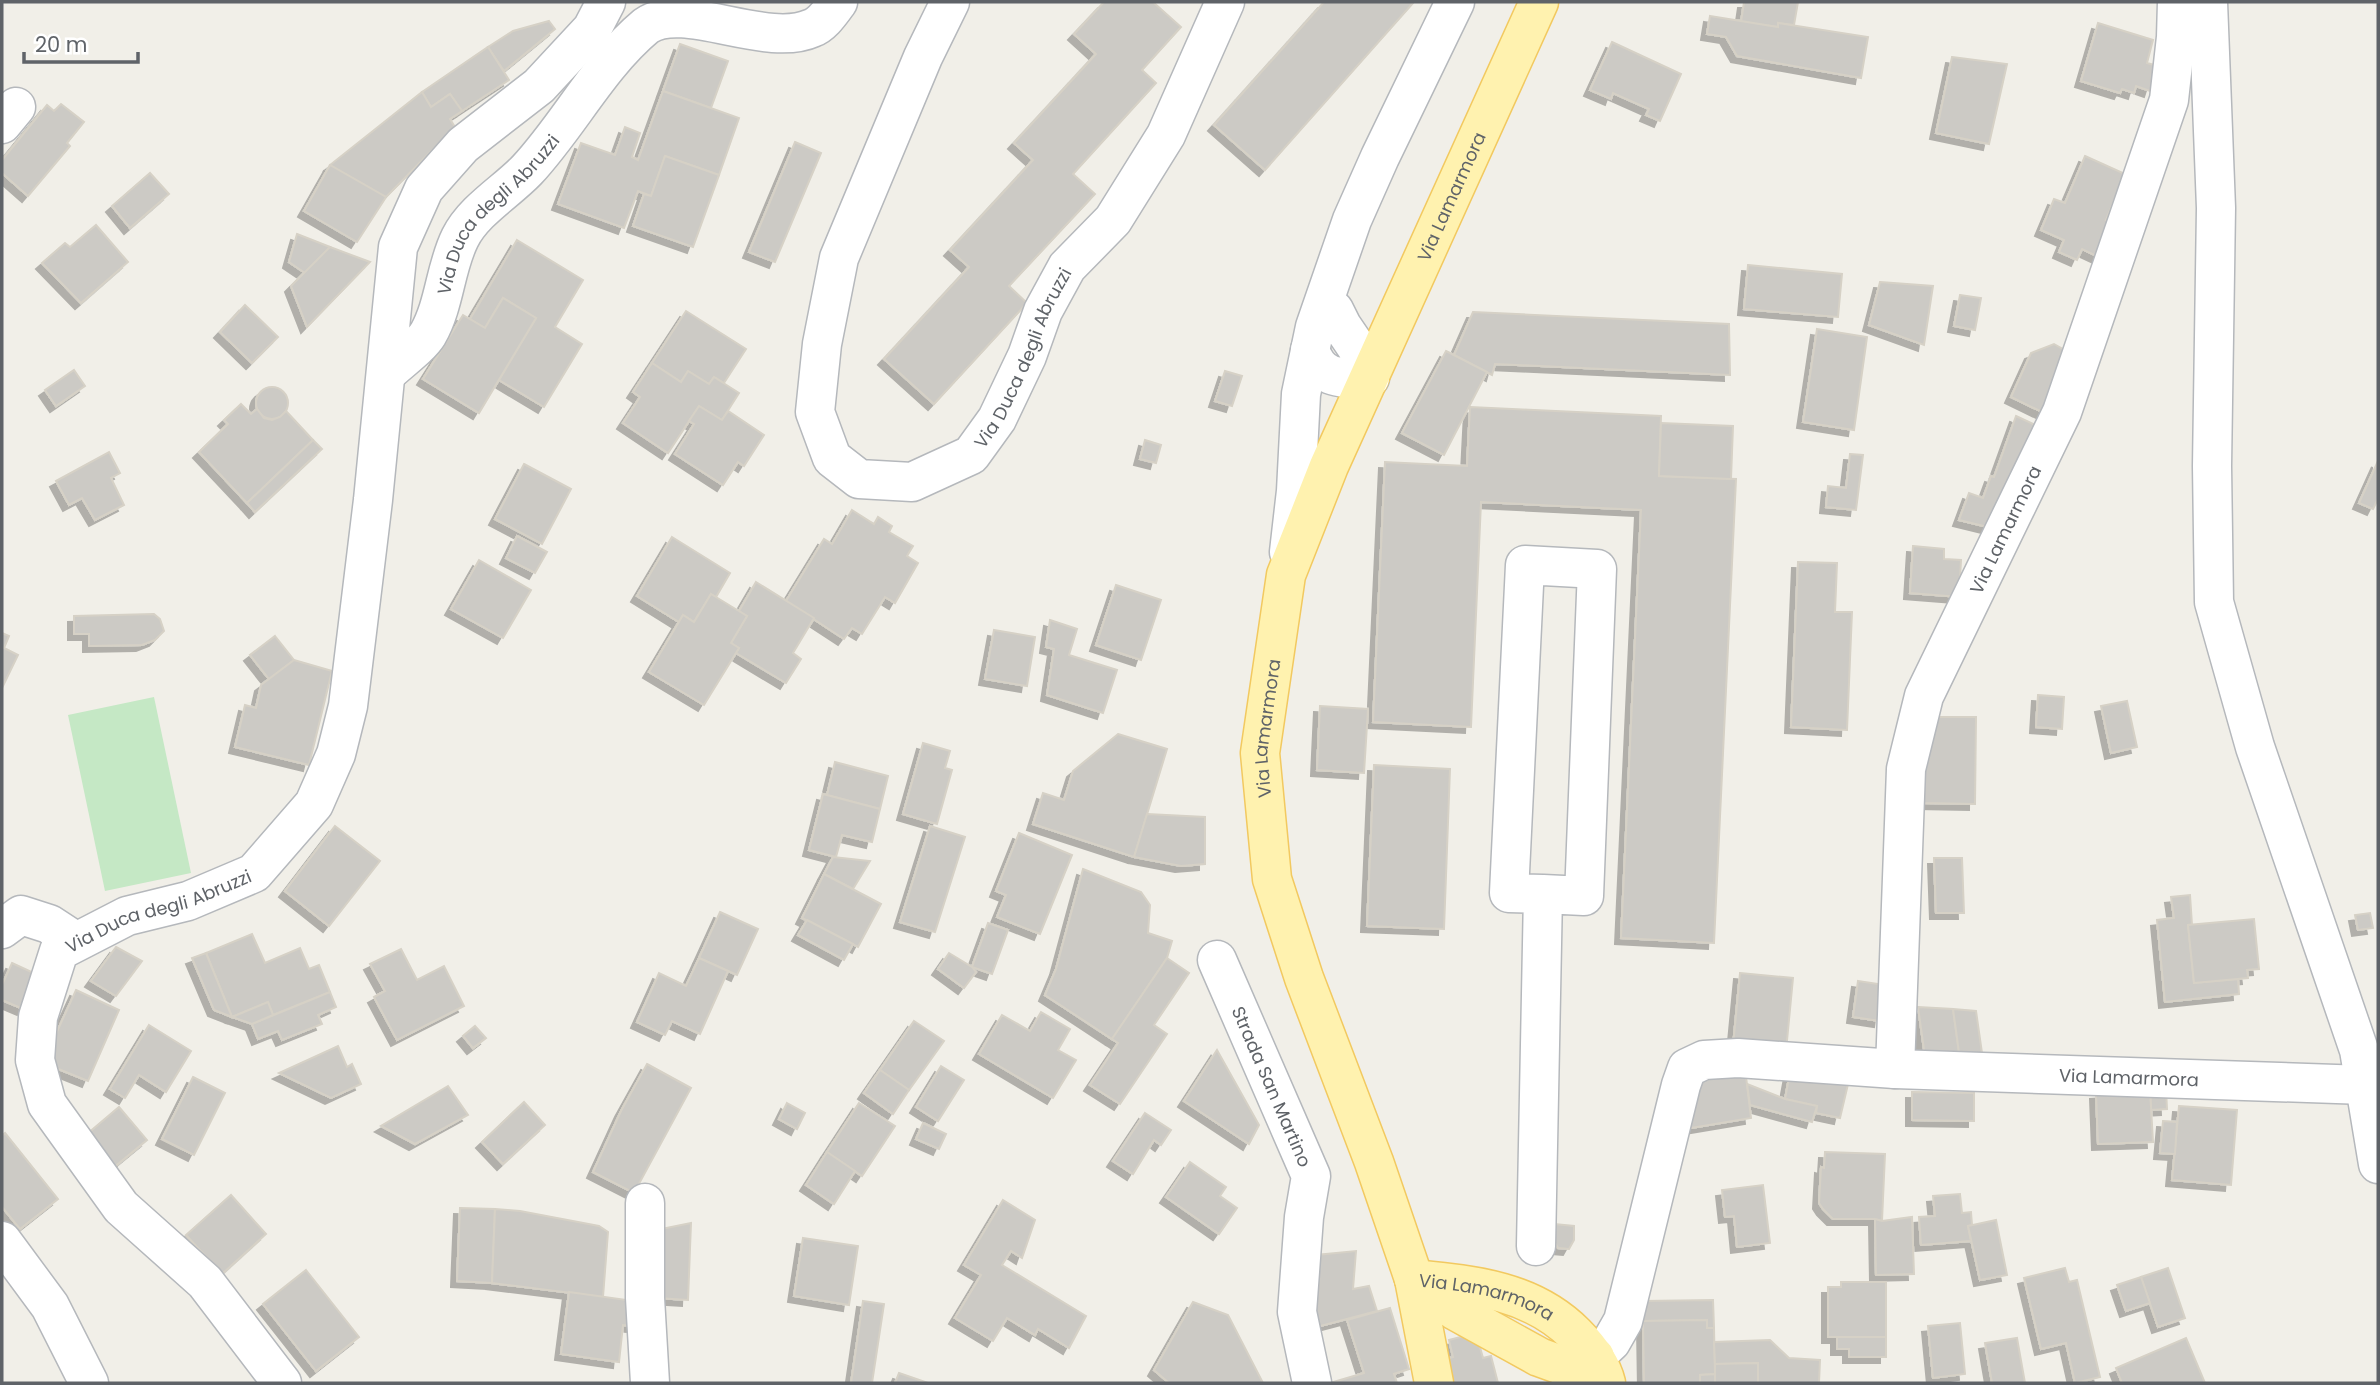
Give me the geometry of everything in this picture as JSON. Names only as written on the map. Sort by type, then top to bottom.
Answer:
[{"type":"main road","name":"Via Lamarmora","points":[[1434,1383],[1414,1279],[1374,1162],[1304,978],[1272,879],[1260,752],[1286,575],[1329,466],[1539,2]]},
{"type":"main road","points":[[1414,1279],[1454,1310],[1539,1357],[1561,1365],[1579,1364],[1601,1370]]},
{"type":"street","name":"Via Duca degli Abruzzi","points":[[282,1383],[205,1282],[121,1207],[47,1104],[35,1060],[38,1017],[59,951],[127,916],[188,901],[254,873],[314,804],[336,754],[348,706],[398,247],[424,189],[463,145],[539,86],[592,29],[606,2]]},
{"type":"street","name":"Via Duca degli Abruzzi","points":[[386,374],[427,335],[439,306],[460,236],[473,220],[528,170],[627,43],[649,23],[675,16],[698,18],[762,32],[790,32],[813,29],[838,2]]},
{"type":"street","name":"Via Duca degli Abruzzi","points":[[950,2],[923,57],[838,258],[822,344],[815,412],[832,458],[859,480],[912,482],[971,455],[997,419],[1027,356],[1043,311],[1067,268],[1113,220],[1166,135],[1225,2]]},
{"type":"street","points":[[1286,575],[1296,491],[1301,394],[1310,350],[1331,298],[1352,220],[1455,2]]},
{"type":"street","name":"Via Lamarmora","points":[[1895,1069],[1906,769],[1924,696],[2062,412],[2169,100],[2176,37],[2176,2]]},
{"type":"street","points":[[2208,2],[2216,208],[2211,466],[2214,602],[2255,747],[2359,1050],[2378,1164]]},
{"type":"street","points":[[1331,298],[1347,318],[1362,322],[1383,320],[1402,308]]},
{"type":"street","points":[[1310,350],[1315,363],[1323,372],[1343,378],[1370,378],[1361,354],[1342,326],[1331,298]]},
{"type":"street","points":[[1525,565],[1597,569],[1584,896],[1543,894],[1509,893],[1525,565]]},
{"type":"street","points":[[1536,1246],[1543,894]]},
{"type":"street","points":[[2,929],[21,915],[48,924],[75,941]]},
{"type":"street","name":"Strada San Martino","points":[[1217,960],[1311,1176],[1304,1217],[1297,1312],[1312,1383]]},
{"type":"street","name":"Via Lamarmora","points":[[1601,1370],[1611,1342],[1623,1321],[1681,1085],[1687,1068],[1704,1060],[1738,1058],[1895,1069],[2365,1085]]},
{"type":"street","points":[[645,1203],[645,1298],[650,1383]]},
{"type":"street","points":[[2,1241],[50,1306],[89,1383]]},
{"type":"green space","points":[[154,697],[191,873],[105,891],[68,715]]},
{"type":"building","points":[[1104,2],[1153,2],[1181,27],[1142,70],[1156,83],[1073,174],[1095,194],[1009,286],[1027,303],[934,404],[884,359],[969,267],[950,250],[1033,160],[1014,143],[1096,54],[1074,34]]},
{"type":"building","points":[[1324,2],[1414,2],[1265,170],[1214,125]]},
{"type":"building","points":[[1744,2],[1798,2],[1794,25],[1778,23],[1778,27],[1741,22]]},
{"type":"building","points":[[1710,16],[1868,37],[1861,78],[1737,56],[1726,37],[1707,34]]},
{"type":"building","points":[[549,21],[555,29],[504,71],[488,47],[513,31]]},
{"type":"building","points":[[2098,23],[2153,40],[2147,63],[2158,66],[2150,91],[2136,86],[2134,93],[2122,89],[2120,93],[2081,81]]},
{"type":"building","points":[[1612,42],[1681,74],[1660,121],[1646,115],[1649,109],[1613,93],[1611,99],[1590,90]]},
{"type":"building","points":[[680,44],[728,61],[711,108],[663,91]]},
{"type":"building","points":[[488,47],[509,80],[462,111],[450,94],[431,107],[422,92]]},
{"type":"building","points":[[1952,57],[2007,64],[1989,144],[1936,133]]},
{"type":"building","points":[[663,91],[739,118],[719,175],[665,156],[651,196],[638,191],[624,228],[558,204],[581,143],[615,155],[625,127],[640,133],[632,157],[638,160]]},
{"type":"building","points":[[422,92],[431,107],[450,94],[462,111],[450,119],[455,127],[386,197],[330,165]]},
{"type":"building","points":[[61,104],[84,122],[67,143],[70,146],[28,196],[2,173],[2,160],[47,105],[54,111]]},
{"type":"building","points":[[795,142],[821,153],[775,262],[749,252]]},
{"type":"building","points":[[665,156],[719,175],[693,247],[633,226],[644,194],[651,196]]},
{"type":"building","points":[[2085,156],[2125,174],[2106,220],[2116,224],[2101,258],[2082,249],[2077,260],[2059,252],[2064,240],[2041,230],[2054,199],[2065,203]]},
{"type":"building","points":[[330,165],[386,197],[357,242],[304,211]]},
{"type":"building","points":[[150,173],[169,194],[130,228],[112,206]]},
{"type":"building","points":[[96,225],[128,262],[81,303],[42,263],[65,243],[70,247]]},
{"type":"building","points":[[297,234],[330,247],[305,273],[289,262]]},
{"type":"building","points":[[517,240],[583,280],[555,327],[582,344],[544,407],[499,380],[536,318],[503,298],[485,328],[470,319]]},
{"type":"building","points":[[330,247],[370,262],[307,327],[291,286]]},
{"type":"building","points":[[1748,265],[1842,274],[1838,317],[1744,309]]},
{"type":"building","points":[[1880,282],[1933,286],[1924,345],[1869,325]]},
{"type":"building","points":[[1960,295],[1981,298],[1975,330],[1954,326]]},
{"type":"building","points":[[503,298],[536,318],[479,413],[423,379],[463,315],[485,328]]},
{"type":"building","points":[[245,305],[278,337],[252,363],[220,332]]},
{"type":"building","points":[[686,311],[746,349],[724,383],[714,377],[709,384],[688,371],[681,382],[652,363]]},
{"type":"building","points":[[1473,312],[1729,324],[1730,375],[1495,364],[1492,375],[1454,355]]},
{"type":"building","points":[[1817,329],[1867,337],[1854,430],[1803,422]]},
{"type":"building","points":[[2054,344],[2070,353],[2042,412],[2011,397],[2031,353]]},
{"type":"building","points":[[1446,351],[1487,372],[1444,455],[1402,433]]},
{"type":"building","points":[[652,363],[681,382],[688,371],[709,384],[714,377],[739,393],[722,420],[699,406],[668,453],[623,423],[640,397],[633,392]]},
{"type":"building","points":[[74,370],[85,386],[56,406],[45,390]]},
{"type":"building","points":[[1225,371],[1242,376],[1232,406],[1215,401]]},
{"type":"building","points":[[272,387],[283,392],[288,403],[283,414],[272,419],[261,414],[256,403],[261,392]]},
{"type":"building","points":[[241,404],[251,414],[257,409],[264,418],[272,420],[286,411],[313,440],[247,503],[199,452],[228,424],[224,420]]},
{"type":"building","points":[[699,406],[722,420],[728,411],[764,435],[744,466],[738,462],[723,485],[675,454],[694,424],[689,421]]},
{"type":"building","points":[[1470,407],[1661,416],[1659,476],[1736,479],[1714,943],[1621,938],[1641,510],[1481,502],[1471,727],[1373,722],[1385,462],[1467,466]]},
{"type":"building","points":[[2016,416],[2044,429],[1996,529],[1959,520],[1969,493],[1983,498],[1991,476],[1994,477]]},
{"type":"building","points":[[1661,423],[1733,426],[1731,479],[1659,476]]},
{"type":"building","points":[[313,440],[322,449],[255,512],[247,503]]},
{"type":"building","points":[[1145,440],[1161,445],[1156,463],[1140,459]]},
{"type":"building","points":[[109,452],[120,473],[111,478],[124,505],[95,520],[82,498],[69,505],[56,481]]},
{"type":"building","points":[[1850,454],[1863,455],[1856,510],[1826,507],[1828,486],[1846,488]]},
{"type":"building","points":[[2378,461],[2378,499],[2373,509],[2359,503]]},
{"type":"building","points":[[524,464],[571,489],[542,544],[495,519]]},
{"type":"building","points":[[852,510],[874,524],[878,517],[892,526],[889,532],[913,546],[907,556],[918,563],[895,603],[885,597],[862,634],[852,628],[844,639],[786,601],[824,539],[832,544]]},
{"type":"building","points":[[517,536],[547,552],[535,573],[506,558]]},
{"type":"building","points":[[672,537],[730,573],[716,597],[711,594],[694,622],[683,615],[679,622],[637,596]]},
{"type":"building","points":[[1913,546],[1944,549],[1944,559],[1961,560],[1959,597],[1910,593]]},
{"type":"building","points":[[479,560],[531,590],[503,638],[451,609]]},
{"type":"building","points":[[1798,562],[1837,563],[1835,612],[1852,612],[1847,730],[1791,727]]},
{"type":"building","points":[[756,582],[814,618],[793,653],[801,659],[786,683],[736,653],[739,648],[731,643],[747,616],[739,611]]},
{"type":"building","points":[[1116,585],[1161,600],[1141,660],[1096,645]]},
{"type":"building","points":[[711,594],[747,616],[731,643],[739,648],[704,705],[649,672],[683,615],[694,622]]},
{"type":"building","points":[[154,614],[160,619],[164,631],[155,640],[142,645],[89,646],[89,634],[74,634],[74,616]]},
{"type":"building","points":[[1050,620],[1077,629],[1069,655],[1117,670],[1103,713],[1047,695],[1054,649],[1046,647]]},
{"type":"building","points":[[994,630],[1035,637],[1027,686],[985,679]]},
{"type":"building","points":[[2,633],[9,636],[4,648],[18,655],[2,688]]},
{"type":"building","points":[[275,636],[294,660],[269,679],[250,655]]},
{"type":"building","points":[[294,660],[332,671],[309,765],[235,747],[245,705],[256,708],[261,685]]},
{"type":"building","points":[[2038,695],[2064,697],[2062,729],[2036,727]]},
{"type":"building","points":[[2127,701],[2137,747],[2111,753],[2101,706]]},
{"type":"building","points":[[1320,706],[1368,709],[1364,773],[1317,770]]},
{"type":"building","points":[[1923,717],[1976,717],[1975,804],[1923,803]]},
{"type":"building","points":[[1118,734],[1167,749],[1134,857],[1033,824],[1043,793],[1064,800],[1073,771]]},
{"type":"building","points":[[923,743],[950,751],[945,768],[952,770],[937,824],[903,814]]},
{"type":"building","points":[[835,762],[888,776],[880,809],[827,795]]},
{"type":"building","points":[[1374,765],[1450,769],[1444,929],[1367,926]]},
{"type":"building","points":[[823,794],[880,809],[872,842],[842,835],[836,857],[809,850]]},
{"type":"building","points":[[1147,814],[1205,817],[1205,864],[1181,866],[1134,857]]},
{"type":"building","points":[[335,826],[380,861],[329,926],[285,891]]},
{"type":"building","points":[[930,826],[965,837],[935,932],[900,922]]},
{"type":"building","points":[[1019,833],[1072,855],[1040,934],[997,917],[1006,895],[996,891]]},
{"type":"building","points":[[833,857],[870,861],[853,889],[824,874]]},
{"type":"building","points":[[1934,858],[1962,858],[1964,913],[1936,913]]},
{"type":"building","points":[[1083,869],[1141,892],[1150,905],[1148,933],[1172,941],[1167,958],[1112,1039],[1045,995],[1056,969]]},
{"type":"building","points":[[824,874],[881,904],[858,947],[802,918]]},
{"type":"building","points":[[2190,895],[2192,925],[2188,925],[2194,983],[2238,979],[2239,994],[2165,1002],[2157,920],[2174,918],[2171,897]]},
{"type":"building","points":[[720,912],[758,929],[737,975],[699,958]]},
{"type":"building","points":[[2370,913],[2373,928],[2358,930],[2355,915]]},
{"type":"building","points":[[2254,919],[2259,969],[2247,970],[2248,978],[2194,983],[2188,925]]},
{"type":"building","points":[[807,920],[853,944],[844,960],[798,935]]},
{"type":"building","points":[[988,923],[1008,930],[992,974],[972,967]]},
{"type":"building","points":[[252,934],[265,963],[300,948],[309,969],[319,965],[330,992],[273,1015],[268,1002],[232,1017],[206,953]]},
{"type":"building","points":[[116,947],[142,961],[116,996],[91,981]]},
{"type":"building","points":[[401,949],[417,980],[444,966],[464,1006],[397,1040],[374,997],[385,991],[370,964]]},
{"type":"building","points":[[206,953],[232,1017],[214,1010],[192,958]]},
{"type":"building","points":[[949,953],[976,972],[964,988],[938,969]]},
{"type":"building","points":[[699,958],[728,971],[700,1034],[672,1021],[665,1035],[637,1022],[659,973],[686,986]]},
{"type":"building","points":[[1167,958],[1189,973],[1154,1025],[1167,1034],[1120,1104],[1090,1085],[1118,1043],[1112,1039]]},
{"type":"building","points":[[12,963],[38,975],[23,1009],[2,1000],[2,985]]},
{"type":"building","points":[[1740,973],[1793,978],[1786,1051],[1733,1046]]},
{"type":"building","points":[[1858,981],[1885,985],[1880,1021],[1853,1017]]},
{"type":"building","points":[[76,990],[119,1010],[88,1081],[51,1066],[55,1036]]},
{"type":"building","points":[[330,992],[336,1007],[318,1015],[322,1024],[282,1040],[278,1031],[258,1039],[252,1024]]},
{"type":"building","points":[[268,1002],[273,1015],[252,1024],[232,1017]]},
{"type":"building","points":[[1918,1007],[1953,1009],[1961,1067],[1926,1064]]},
{"type":"building","points":[[1953,1009],[1976,1011],[1984,1067],[1961,1067]]},
{"type":"building","points":[[1041,1012],[1070,1029],[1058,1050],[1076,1060],[1053,1098],[979,1054],[1002,1015],[1030,1031]]},
{"type":"building","points":[[914,1021],[944,1041],[909,1090],[880,1070]]},
{"type":"building","points":[[149,1025],[191,1051],[166,1092],[139,1075],[125,1098],[110,1089]]},
{"type":"building","points":[[475,1026],[486,1038],[473,1048],[463,1036]]},
{"type":"building","points":[[338,1046],[347,1067],[352,1064],[361,1084],[331,1098],[279,1073]]},
{"type":"building","points":[[1217,1050],[1259,1125],[1249,1144],[1184,1101]]},
{"type":"building","points":[[647,1064],[691,1088],[634,1193],[593,1172],[621,1111]]},
{"type":"building","points":[[941,1066],[964,1080],[938,1121],[916,1107]]},
{"type":"building","points":[[1791,1067],[1849,1080],[1840,1118],[1816,1113],[1817,1106],[1785,1099]]},
{"type":"building","points":[[1745,1068],[1751,1118],[1685,1129],[1695,1077]]},
{"type":"building","points":[[880,1070],[909,1090],[893,1114],[864,1093]]},
{"type":"building","points":[[193,1077],[225,1093],[194,1155],[162,1139]]},
{"type":"building","points":[[1747,1084],[1785,1099],[1817,1106],[1812,1122],[1750,1105]]},
{"type":"building","points":[[448,1086],[468,1115],[415,1144],[381,1126]]},
{"type":"building","points":[[2166,1089],[2167,1109],[2151,1110],[2150,1090]]},
{"type":"building","points":[[2150,1090],[2153,1142],[2098,1144],[2096,1093]]},
{"type":"building","points":[[1912,1092],[1974,1093],[1974,1121],[1912,1120]]},
{"type":"building","points":[[524,1102],[545,1125],[503,1164],[482,1142]]},
{"type":"building","points":[[787,1103],[805,1113],[797,1129],[779,1119]]},
{"type":"building","points":[[859,1103],[895,1126],[862,1176],[827,1152]]},
{"type":"building","points":[[2179,1106],[2237,1110],[2231,1185],[2172,1180]]},
{"type":"building","points":[[119,1107],[147,1140],[113,1168],[86,1135]]},
{"type":"building","points":[[1145,1113],[1171,1130],[1161,1145],[1154,1140],[1133,1174],[1113,1161]]},
{"type":"building","points":[[2163,1121],[2177,1122],[2175,1154],[2160,1153]]},
{"type":"building","points":[[923,1123],[946,1134],[939,1149],[916,1139]]},
{"type":"building","points":[[5,1133],[58,1199],[20,1229],[2,1207],[2,1136]]},
{"type":"building","points":[[827,1152],[855,1171],[834,1204],[806,1185]]},
{"type":"building","points":[[1825,1152],[1885,1154],[1882,1221],[1833,1219],[1823,1209],[1819,1203],[1821,1167],[1824,1168]]},
{"type":"building","points":[[1190,1162],[1226,1187],[1220,1196],[1237,1208],[1219,1234],[1166,1197]]},
{"type":"building","points":[[1763,1185],[1770,1243],[1737,1247],[1734,1216],[1725,1217],[1722,1190]]},
{"type":"building","points":[[1960,1194],[1962,1213],[1971,1212],[1972,1225],[1968,1226],[1971,1241],[1921,1245],[1919,1217],[1935,1216],[1933,1196]]},
{"type":"building","points":[[231,1195],[266,1234],[222,1274],[186,1235]]},
{"type":"building","points":[[1003,1200],[1035,1220],[1022,1258],[1011,1251],[1002,1265],[1086,1316],[1069,1348],[1038,1329],[1035,1335],[1007,1318],[993,1341],[955,1318],[981,1275],[964,1265]]},
{"type":"building","points":[[460,1208],[495,1209],[492,1283],[457,1281]]},
{"type":"building","points":[[495,1209],[599,1226],[608,1232],[603,1297],[492,1283]]},
{"type":"building","points":[[1912,1217],[1914,1274],[1876,1275],[1875,1219],[1882,1221]]},
{"type":"building","points":[[1996,1220],[2007,1275],[1980,1280],[1968,1226]]},
{"type":"building","points":[[691,1223],[688,1300],[657,1298],[661,1229]]},
{"type":"building","points":[[1554,1224],[1574,1226],[1574,1240],[1569,1249],[1558,1248],[1553,1239]]},
{"type":"building","points":[[803,1238],[858,1246],[849,1305],[794,1296]]},
{"type":"building","points":[[1356,1251],[1353,1289],[1369,1286],[1377,1311],[1313,1328],[1316,1255]]},
{"type":"building","points":[[2065,1268],[2069,1282],[2077,1280],[2100,1377],[2075,1383],[2066,1343],[2041,1349],[2024,1278]]},
{"type":"building","points":[[2168,1268],[2185,1318],[2158,1327],[2141,1277]]},
{"type":"building","points":[[306,1270],[359,1337],[316,1371],[263,1304]]},
{"type":"building","points":[[2141,1277],[2150,1303],[2126,1311],[2117,1285]]},
{"type":"building","points":[[1841,1282],[1886,1282],[1886,1337],[1828,1337],[1828,1287],[1841,1287]]},
{"type":"building","points":[[569,1292],[634,1301],[632,1326],[623,1325],[619,1362],[561,1354]]},
{"type":"building","points":[[1713,1300],[1714,1328],[1707,1328],[1707,1320],[1643,1321],[1642,1301]]},
{"type":"building","points":[[863,1301],[884,1304],[872,1383],[851,1383]]},
{"type":"building","points":[[1193,1302],[1228,1315],[1263,1383],[1169,1383],[1154,1370]]},
{"type":"building","points":[[1390,1308],[1409,1369],[1394,1374],[1397,1383],[1330,1383],[1364,1373],[1347,1320]]},
{"type":"building","points":[[1707,1320],[1707,1328],[1714,1328],[1715,1374],[1700,1375],[1700,1383],[1644,1383],[1643,1321]]},
{"type":"building","points":[[1960,1323],[1965,1374],[1933,1378],[1928,1326]]},
{"type":"building","points":[[1476,1333],[1483,1358],[1491,1356],[1498,1383],[1453,1383],[1446,1359],[1453,1357],[1449,1340]]},
{"type":"building","points":[[1837,1337],[1886,1337],[1886,1357],[1849,1357],[1849,1349],[1837,1349]]},
{"type":"building","points":[[2017,1338],[2025,1383],[1992,1383],[1985,1343]]},
{"type":"building","points":[[2186,1338],[2205,1383],[2122,1383],[2116,1368]]},
{"type":"building","points":[[1770,1340],[1789,1358],[1820,1360],[1819,1383],[1758,1383],[1758,1363],[1715,1364],[1714,1342]]},
{"type":"building","points":[[1758,1363],[1758,1383],[1715,1383],[1715,1364]]},
{"type":"building","points":[[899,1373],[928,1383],[895,1383]]},
{"type":"building","points":[[1715,1374],[1715,1383],[1700,1383],[1700,1375]]}]
